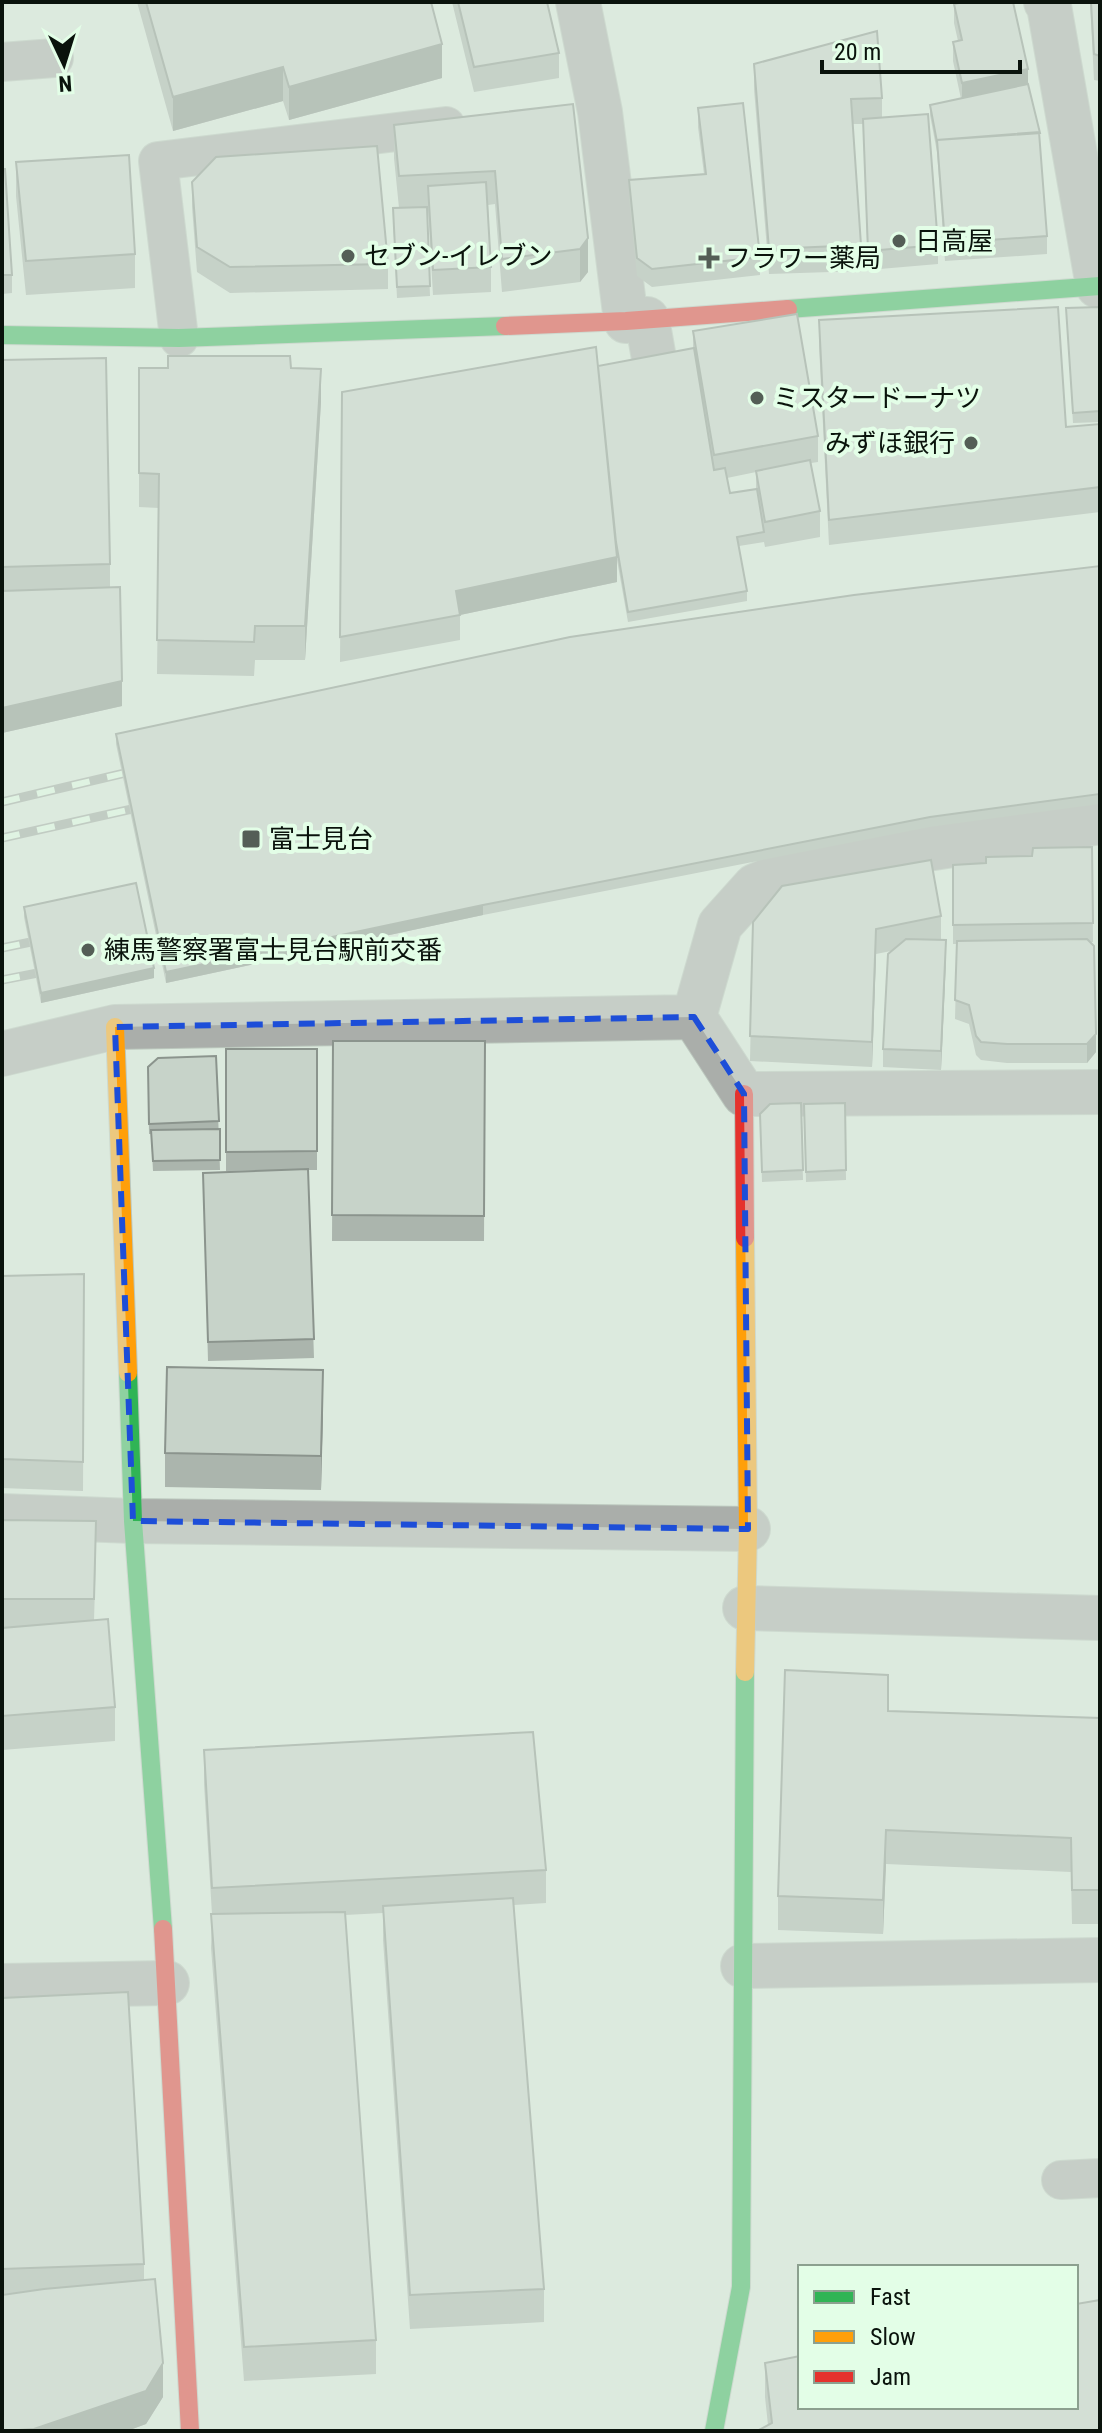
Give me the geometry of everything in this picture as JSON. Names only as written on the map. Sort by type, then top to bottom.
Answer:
[{"type":"street","points":[[578,2],[637,320],[672,460]]},
{"type":"street","points":[[2,335],[179,338],[637,320],[1099,286],[1046,2]]},
{"type":"street","points":[[714,2431],[741,2287],[748,1529],[744,1094],[694,1017],[720,925],[755,886],[774,878],[889,855],[1100,822]]},
{"type":"street","points":[[2,1054],[115,1027],[694,1017]]},
{"type":"street","points":[[115,1027],[133,1521],[167,1983],[190,2431]]},
{"type":"street","points":[[744,1094],[1100,1092]]},
{"type":"street","points":[[2,1516],[133,1521],[748,1529]]},
{"type":"street","points":[[745,1608],[1100,1618]]},
{"type":"street","points":[[743,1966],[1100,1960]]},
{"type":"street","points":[[2,1986],[167,1983]]},
{"type":"lane","points":[[2,62],[54,58]]},
{"type":"lane","points":[[179,338],[158,161],[464,124]]},
{"type":"lane","points":[[1061,2180],[1100,2178]]},
{"type":"highlighted area","points":[[694,1017],[744,1094],[748,1529],[133,1521],[115,1027]]},
{"type":"building","points":[[146,2],[431,2],[442,44],[289,87],[283,67],[173,97]]},
{"type":"building","points":[[458,2],[547,2],[559,53],[474,67]]},
{"type":"building","points":[[1013,2],[1028,69],[962,83],[953,42],[962,40],[954,4]]},
{"type":"building","points":[[1091,2],[1100,2],[1100,56],[1094,54]]},
{"type":"building","points":[[877,31],[882,98],[851,99],[861,245],[769,249],[754,64]]},
{"type":"building","points":[[1028,84],[1040,133],[937,142],[930,105]]},
{"type":"building","points":[[743,103],[760,257],[652,269],[637,258],[629,180],[706,174],[698,108]]},
{"type":"building","points":[[573,104],[588,238],[580,249],[502,259],[495,171],[399,176],[394,125]]},
{"type":"building","points":[[928,114],[938,245],[868,251],[863,119]]},
{"type":"building","points":[[1039,132],[1047,236],[945,243],[937,140]]},
{"type":"building","points":[[377,146],[388,264],[230,267],[197,247],[192,182],[216,157]]},
{"type":"building","points":[[129,155],[135,254],[26,261],[16,162]]},
{"type":"building","points":[[2,169],[5,169],[12,275],[2,275]]},
{"type":"building","points":[[486,182],[491,267],[433,270],[428,186]]},
{"type":"building","points":[[427,207],[430,286],[397,287],[393,208]]},
{"type":"building","points":[[1058,307],[1066,427],[1100,424],[1100,487],[829,520],[819,320]]},
{"type":"building","points":[[1100,307],[1100,411],[1073,413],[1066,308]]},
{"type":"building","points":[[797,314],[818,436],[714,455],[693,331]]},
{"type":"building","points":[[596,347],[617,557],[456,591],[460,615],[340,637],[342,392]]},
{"type":"building","points":[[694,348],[714,470],[725,468],[730,493],[757,489],[764,532],[737,537],[747,591],[628,612],[616,542],[598,366]]},
{"type":"building","points":[[168,356],[290,356],[291,368],[321,369],[305,626],[255,626],[254,642],[157,640],[159,474],[139,473],[139,368],[168,368]]},
{"type":"building","points":[[106,358],[110,564],[2,567],[2,360]]},
{"type":"building","points":[[810,460],[820,511],[765,522],[756,471]]},
{"type":"building","points":[[1100,566],[1100,794],[930,817],[483,905],[166,972],[116,734],[570,637],[854,595]]},
{"type":"building","points":[[120,587],[122,681],[2,708],[2,591]]},
{"type":"building","points":[[1092,847],[1093,923],[953,925],[953,865],[986,863],[986,857],[1032,856],[1033,848]]},
{"type":"building","points":[[931,860],[941,916],[876,929],[872,1042],[750,1036],[753,922],[782,886]]},
{"type":"building","points":[[136,883],[154,968],[41,993],[24,907]]},
{"type":"building","points":[[906,939],[946,940],[941,1051],[883,1049],[888,954]]},
{"type":"building","points":[[1087,939],[1094,946],[1096,1034],[1087,1044],[981,1042],[976,1036],[969,1005],[955,1000],[957,941]]},
{"type":"building","points":[[333,1041],[485,1041],[484,1216],[332,1215]]},
{"type":"building","points":[[226,1049],[317,1049],[317,1151],[226,1152]]},
{"type":"building","points":[[216,1056],[219,1121],[149,1124],[148,1067],[158,1058]]},
{"type":"building","points":[[801,1103],[803,1170],[762,1172],[760,1114],[770,1104]]},
{"type":"building","points":[[845,1103],[846,1170],[806,1172],[804,1104]]},
{"type":"building","points":[[220,1129],[220,1160],[153,1161],[151,1130]]},
{"type":"building","points":[[308,1169],[314,1339],[208,1342],[203,1173]]},
{"type":"building","points":[[84,1274],[83,1462],[2,1459],[2,1276]]},
{"type":"building","points":[[167,1367],[323,1370],[321,1456],[165,1453]]},
{"type":"building","points":[[2,1520],[96,1521],[94,1599],[2,1599]]},
{"type":"building","points":[[108,1619],[115,1707],[2,1716],[2,1628]]},
{"type":"building","points":[[785,1670],[888,1675],[888,1711],[1100,1718],[1100,1890],[1072,1890],[1071,1838],[886,1830],[883,1900],[778,1896]]},
{"type":"building","points":[[533,1732],[546,1870],[212,1888],[204,1750]]},
{"type":"building","points":[[513,1898],[544,2289],[410,2295],[383,1906]]},
{"type":"building","points":[[345,1912],[376,2340],[244,2347],[211,1914]]},
{"type":"building","points":[[128,1992],[144,2264],[2,2269],[2,1998]]},
{"type":"building","points":[[155,2279],[163,2363],[146,2391],[34,2429],[2,2431],[2,2295]]},
{"type":"building","points":[[1100,2300],[1100,2431],[757,2431],[772,2423],[765,2363],[798,2356],[798,2409],[1078,2409],[1078,2304]]},
{"type":"railway","points":[[2,802],[142,769]]},
{"type":"railway","points":[[2,838],[150,805]]},
{"type":"railway","points":[[2,948],[50,938]]},
{"type":"railway","points":[[2,980],[58,969]]},
{"type":"traffic: fast","points":[[788,309],[1100,286]]},
{"type":"traffic: fast","points":[[2,335],[179,338],[505,326]]},
{"type":"traffic: fast","points":[[128,1373],[133,1521],[163,1929]]},
{"type":"traffic: fast","points":[[714,2431],[741,2287],[745,1672]]},
{"type":"traffic: slow","points":[[115,1027],[128,1373]]},
{"type":"traffic: slow","points":[[745,1238],[748,1529],[745,1672]]},
{"type":"traffic: jam","points":[[505,326],[788,309]]},
{"type":"traffic: jam","points":[[744,1094],[745,1238]]},
{"type":"traffic: jam","points":[[163,1929],[190,2431]]},
{"type":"place","name":"日高屋","points":[[899,241]]},
{"type":"place","name":"セブン-イレブン","points":[[348,256]]},
{"type":"place","name":"フラワー薬局","points":[[709,258]]},
{"type":"place","name":"ミスタードーナツ","points":[[757,398]]},
{"type":"place","name":"みずほ銀行","points":[[971,443]]},
{"type":"place","name":"富士見台","points":[[251,839]]},
{"type":"place","name":"練馬警察署富士見台駅前交番","points":[[88,950]]}]
